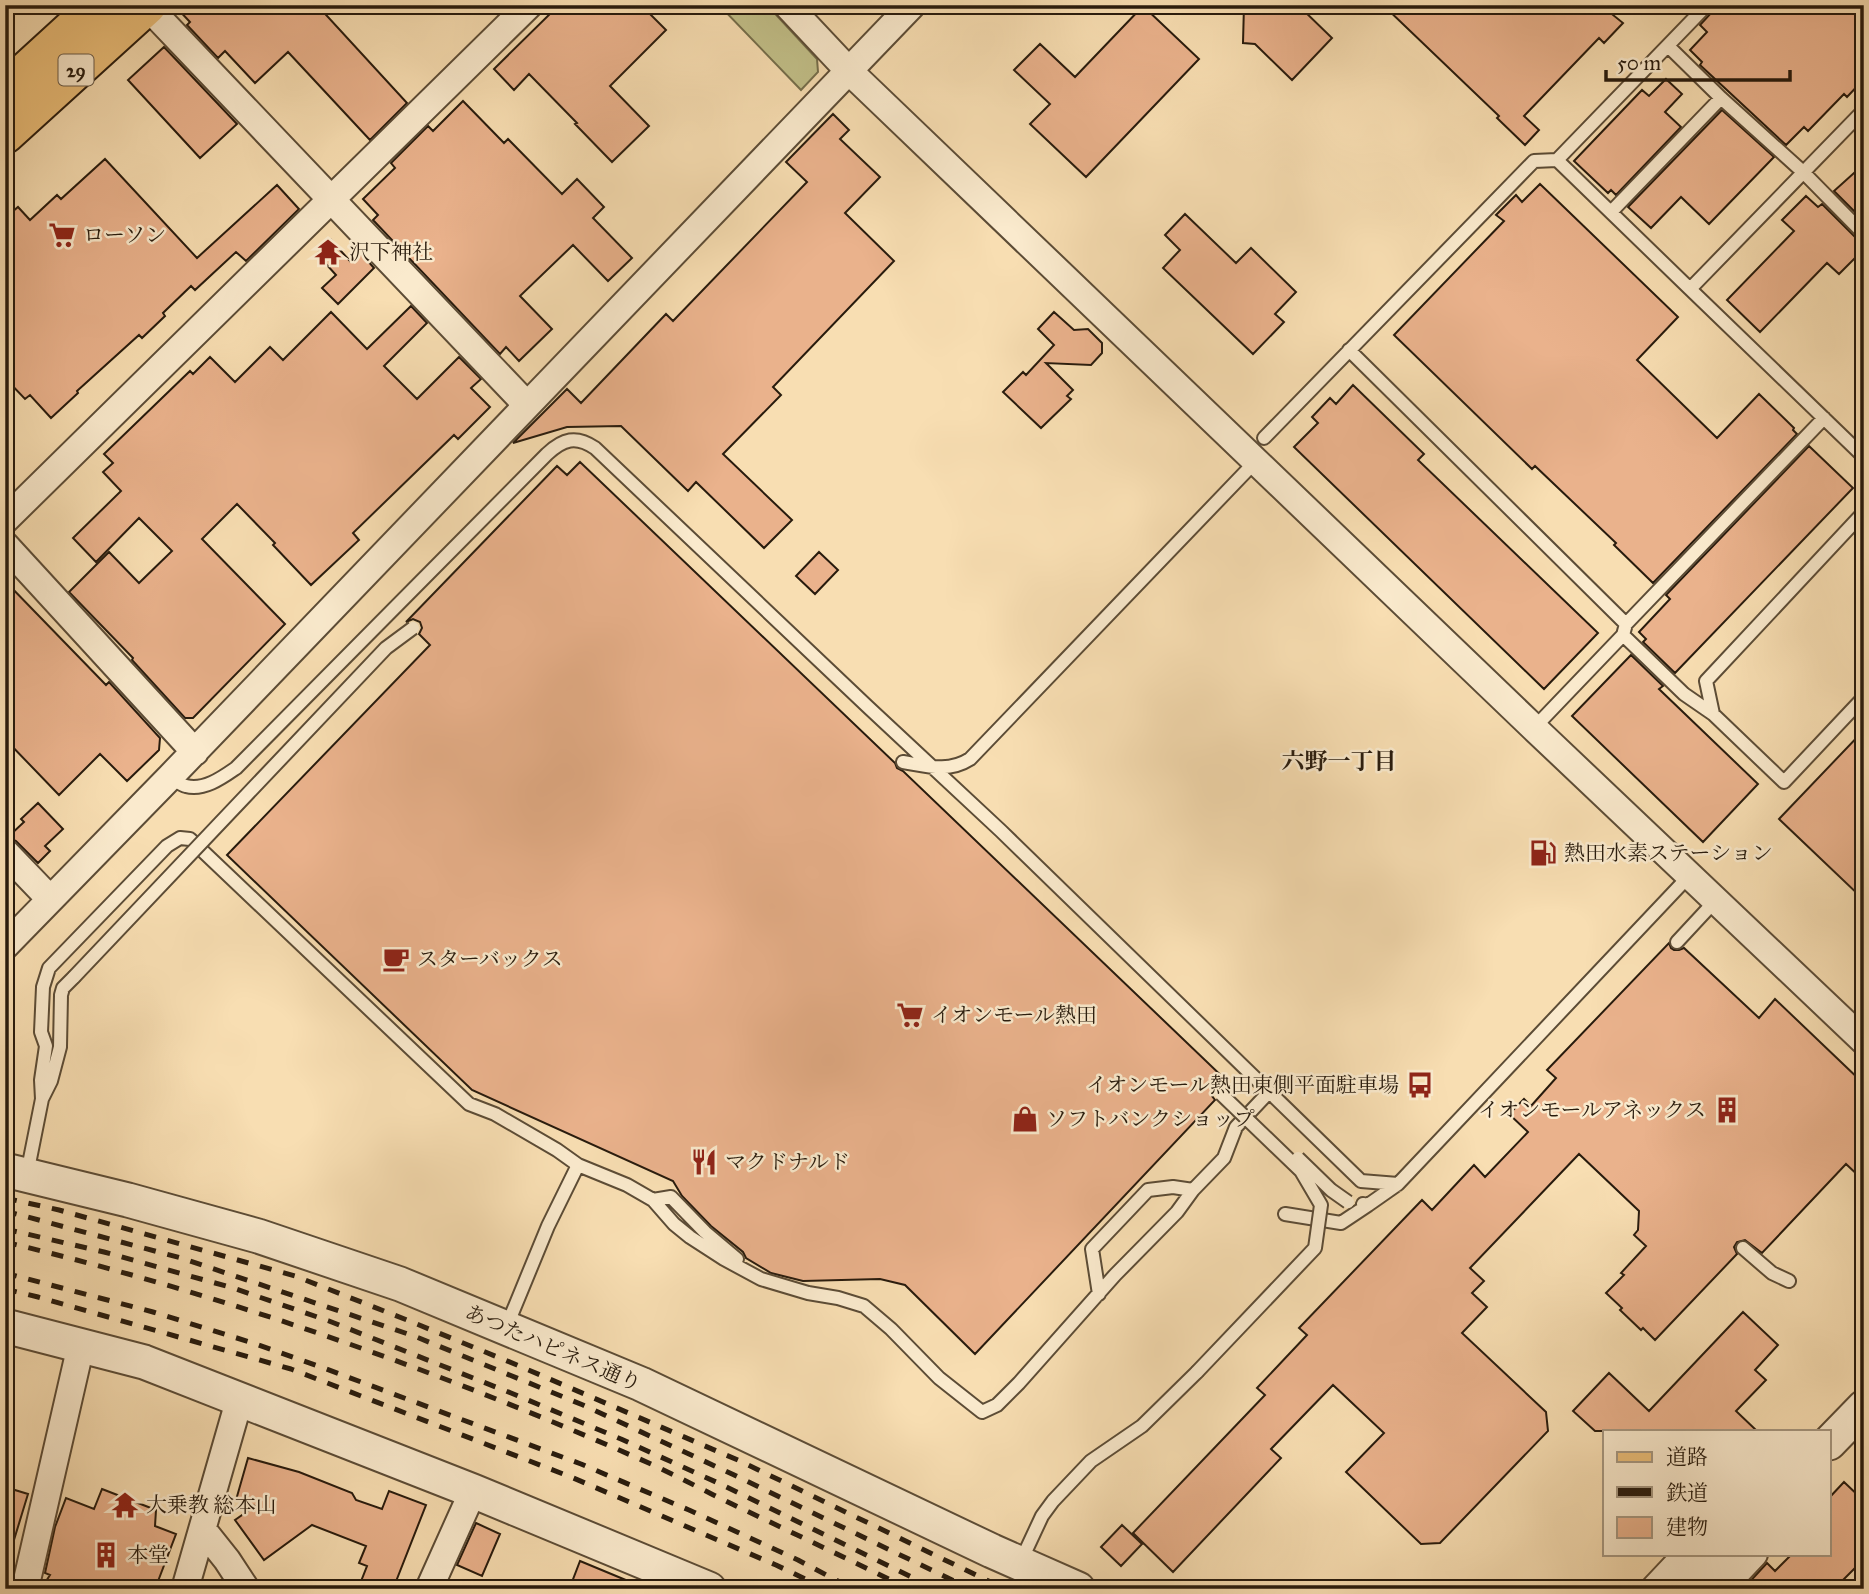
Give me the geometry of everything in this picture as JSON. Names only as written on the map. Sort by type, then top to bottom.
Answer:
[{"type":"main road","name":"29","points":[[5,91],[99,5]]},
{"type":"main road","name":"29","points":[[5,134],[147,5]]},
{"type":"street","points":[[147,5],[527,405]]},
{"type":"street","points":[[5,520],[529,5]]},
{"type":"street","points":[[787,5],[849,71],[1260,449],[1534,728],[1864,1041]]},
{"type":"street","points":[[5,946],[195,752],[912,5]]},
{"type":"street","points":[[5,545],[195,752]]},
{"type":"street","points":[[5,852],[50,900]]},
{"type":"street","name":"あつたハピネス通り","points":[[16,1172],[258,1236],[400,1284],[641,1384],[1078,1589]]},
{"type":"street","points":[[5,1326],[144,1362],[473,1491],[709,1589]]},
{"type":"street","points":[[25,1589],[80,1345]]},
{"type":"street","points":[[185,1589],[239,1401]]},
{"type":"street","points":[[1830,1442],[1848,1419]]},
{"type":"street","points":[[1830,1460],[1848,1419]]},
{"type":"street","points":[[438,1584],[473,1491]]},
{"type":"street","points":[[202,1530],[227,1560],[246,1589]]},
{"type":"street","points":[[1654,1589],[1685,1556]]},
{"type":"street","points":[[1688,1589],[1719,1556]]},
{"type":"street","points":[[1721,1589],[1752,1556]]},
{"type":"lane","points":[[903,762],[950,768],[970,760],[1349,350],[1534,161],[1558,160],[1707,5]]},
{"type":"lane","points":[[1668,46],[1721,98],[1804,172],[1864,234]]},
{"type":"lane","points":[[1611,212],[1721,98]]},
{"type":"lane","points":[[1690,289],[1864,110]]},
{"type":"lane","points":[[1558,160],[1864,457]]},
{"type":"lane","points":[[1349,350],[1684,694],[1713,714],[1784,782],[1864,697]]},
{"type":"lane","points":[[1534,728],[1824,418]]},
{"type":"lane","points":[[170,777],[187,787],[204,786],[236,768],[547,454],[563,441],[586,441],[1001,831],[1362,1181],[1398,1184]]},
{"type":"lane","points":[[1713,714],[1706,681],[1862,516]]},
{"type":"lane","points":[[16,1172],[42,1099],[51,1082],[61,1047],[63,988],[386,648],[413,628]]},
{"type":"lane","points":[[42,1099],[41,1080],[46,1046],[41,1032],[43,987],[49,968],[167,846],[180,838],[190,839],[469,1104],[495,1114],[578,1165],[627,1185],[653,1200],[674,1224],[690,1237],[761,1279],[864,1306],[891,1329],[939,1378],[982,1412],[997,1405],[1019,1383],[1115,1275],[1177,1212],[1193,1190],[1224,1158],[1236,1127],[1269,1092]]},
{"type":"lane","points":[[1285,1214],[1341,1223],[1398,1184],[1690,875]]},
{"type":"lane","points":[[1677,942],[1716,900]]},
{"type":"lane","points":[[1020,1563],[1042,1516],[1053,1501],[1091,1461],[1142,1426],[1315,1248],[1321,1205],[1301,1171],[1223,1091],[1331,1191],[1348,1202],[1368,1205]]},
{"type":"lane","points":[[506,1328],[548,1226],[578,1165]]},
{"type":"lane","points":[[1099,1294],[1091,1249],[1148,1190],[1173,1187],[1193,1190]]},
{"type":"lane","points":[[1743,1248],[1772,1273],[1789,1282]]},
{"type":"shaded area","points":[[719,5],[767,5],[817,59],[818,72],[801,90]]},
{"type":"building","points":[[174,5],[317,5],[407,103],[370,140],[288,52],[255,83],[225,51],[218,58],[187,25],[190,22]]},
{"type":"building","points":[[559,5],[641,5],[666,30],[610,86],[649,126],[612,162],[529,74],[514,90],[494,69]]},
{"type":"building","points":[[1244,5],[1298,5],[1332,38],[1292,80],[1255,44],[1243,43]]},
{"type":"building","points":[[1383,5],[1622,5],[1613,15],[1623,23],[1604,43],[1599,38],[1524,116],[1539,130],[1525,145],[1497,118],[1499,116]]},
{"type":"building","points":[[1716,5],[1864,5],[1864,79],[1847,97],[1844,94],[1808,131],[1804,127],[1786,145],[1700,65],[1702,62],[1690,50],[1707,32],[1700,25]]},
{"type":"building","points":[[1143,6],[1199,59],[1086,177],[1030,124],[1050,104],[1014,70],[1040,44],[1075,77]]},
{"type":"building","points":[[164,47],[237,124],[200,158],[128,80]]},
{"type":"building","points":[[1666,79],[1682,94],[1665,112],[1681,127],[1616,195],[1611,190],[1608,193],[1574,161],[1642,90],[1649,96]]},
{"type":"building","points":[[463,101],[504,143],[508,139],[562,194],[577,179],[604,207],[593,218],[632,258],[608,281],[573,245],[520,296],[552,329],[519,361],[506,347],[500,354],[373,220],[378,215],[363,199],[395,168],[391,163],[428,126],[433,131]]},
{"type":"building","points":[[1722,110],[1774,157],[1709,224],[1681,197],[1651,228],[1628,207]]},
{"type":"building","points":[[833,114],[849,130],[840,139],[880,177],[845,213],[894,261],[773,387],[781,395],[723,454],[792,520],[764,548],[696,482],[688,491],[621,426],[567,427],[513,443],[567,389],[581,403],[666,314],[673,321],[807,182],[786,162]]},
{"type":"building","points":[[105,159],[197,258],[277,185],[299,209],[246,261],[236,252],[195,290],[191,286],[142,338],[139,335],[51,418],[30,395],[25,399],[5,378],[5,218],[18,207],[30,220],[57,195],[61,199]]},
{"type":"building","points":[[1864,164],[1864,221],[1834,191]]},
{"type":"building","points":[[1540,184],[1678,317],[1637,360],[1717,438],[1759,394],[1797,434],[1653,583],[1614,545],[1616,543],[1535,466],[1532,469],[1394,335],[1504,221],[1496,215],[1516,195],[1522,202]]},
{"type":"building","points":[[1806,196],[1818,207],[1822,204],[1864,243],[1864,249],[1839,274],[1827,263],[1760,332],[1727,300],[1794,231],[1782,220]]},
{"type":"building","points":[[1185,214],[1236,263],[1251,248],[1296,292],[1275,314],[1284,322],[1253,354],[1163,268],[1180,250],[1165,235]]},
{"type":"building","points":[[331,240],[350,261],[360,252],[374,268],[338,304],[322,288],[336,275],[317,254]]},
{"type":"building","points":[[411,306],[427,323],[384,366],[417,399],[459,357],[481,379],[471,388],[490,407],[458,439],[454,435],[353,533],[359,540],[311,585],[237,504],[202,539],[285,624],[193,718],[185,718],[133,658],[69,592],[109,552],[139,583],[172,551],[139,518],[96,562],[73,538],[121,491],[103,472],[113,463],[104,454],[190,371],[193,374],[210,357],[235,382],[270,347],[283,360],[331,312],[367,349]]},
{"type":"building","points":[[1054,312],[1074,330],[1088,329],[1102,343],[1102,353],[1091,365],[1046,363],[1073,390],[1067,396],[1071,399],[1041,428],[1003,392],[1023,372],[1026,375],[1054,345],[1038,329]]},
{"type":"building","points":[[1353,385],[1424,454],[1418,460],[1598,633],[1544,689],[1294,447],[1318,423],[1312,417],[1330,398],[1336,404]]},
{"type":"building","points":[[1809,446],[1853,488],[1675,673],[1643,642],[1646,639],[1639,632],[1670,599],[1666,595]]},
{"type":"building","points":[[580,462],[1230,1084],[1227,1087],[1219,1085],[1214,1088],[1212,1096],[1215,1100],[975,1354],[905,1285],[880,1279],[803,1281],[771,1273],[746,1258],[743,1252],[711,1226],[682,1196],[673,1181],[472,1090],[227,855],[430,645],[419,634],[422,628],[420,622],[413,619],[406,622],[557,466],[567,475]]},
{"type":"building","points":[[819,552],[838,570],[815,594],[796,576]]},
{"type":"building","points":[[5,581],[106,685],[109,682],[160,738],[159,750],[127,781],[100,754],[59,795],[5,739]]},
{"type":"building","points":[[1631,655],[1663,686],[1659,689],[1758,784],[1703,842],[1572,716]]},
{"type":"building","points":[[1864,730],[1864,900],[1779,819]]},
{"type":"building","points":[[38,803],[63,829],[45,846],[50,851],[38,863],[16,841],[8,837],[24,822],[21,819]]},
{"type":"building","points":[[1669,943],[1674,950],[1684,948],[1759,1018],[1775,999],[1864,1084],[1864,1181],[1846,1164],[1762,1253],[1745,1240],[1737,1242],[1734,1247],[1737,1254],[1655,1340],[1620,1310],[1622,1308],[1606,1293],[1646,1246],[1634,1235],[1638,1230],[1639,1211],[1579,1154],[1470,1268],[1484,1281],[1472,1293],[1487,1307],[1462,1333],[1546,1412],[1548,1431],[1440,1543],[1421,1544],[1346,1472],[1384,1433],[1333,1385],[1271,1449],[1281,1458],[1173,1572],[1133,1533],[1265,1395],[1257,1388],[1307,1335],[1299,1328],[1422,1200],[1432,1210],[1474,1165],[1485,1177],[1528,1132],[1509,1114],[1524,1099],[1531,1106],[1556,1078],[1547,1070]]},
{"type":"building","points":[[1743,1312],[1778,1345],[1755,1370],[1766,1380],[1736,1411],[1756,1430],[1595,1431],[1573,1411],[1609,1373],[1649,1411]]},
{"type":"building","points":[[248,1458],[299,1472],[352,1493],[356,1500],[382,1509],[389,1491],[426,1505],[393,1589],[358,1589],[367,1566],[359,1563],[366,1546],[312,1525],[264,1560],[235,1520],[255,1506],[236,1500]]},
{"type":"building","points":[[1844,1482],[1864,1501],[1864,1559],[1834,1589],[1743,1589],[1767,1563],[1775,1571],[1790,1556],[1830,1556],[1830,1497]]},
{"type":"building","points":[[5,1487],[28,1494],[10,1553],[5,1553]]},
{"type":"building","name":"本堂","points":[[102,1489],[156,1510],[155,1526],[176,1534],[155,1589],[41,1589],[50,1575],[45,1573],[55,1527],[66,1498],[94,1509]]},
{"type":"building","points":[[476,1523],[500,1534],[482,1576],[457,1565]]},
{"type":"building","points":[[1122,1525],[1142,1544],[1121,1566],[1101,1547]]},
{"type":"building","points":[[580,1561],[645,1589],[589,1589],[572,1582]]},
{"type":"railway","points":[[5,1198],[59,1210],[295,1276],[517,1365],[740,1461],[1005,1589]]},
{"type":"railway","points":[[5,1211],[181,1258],[414,1336],[583,1405],[971,1589]]},
{"type":"railway","points":[[5,1229],[104,1252],[233,1288],[329,1321],[621,1439],[936,1589]]},
{"type":"railway","points":[[5,1242],[88,1263],[252,1311],[414,1367],[651,1464],[909,1589]]},
{"type":"railway","points":[[5,1273],[153,1312],[321,1367],[581,1464],[798,1560],[853,1589]]},
{"type":"railway","points":[[5,1289],[291,1369],[571,1477],[826,1589]]},
{"type":"place","name":"ローソン","points":[[62,235]]},
{"type":"place","name":"沢下神社","points":[[328,252]]},
{"type":"place","name":"熱田水素ステーション","points":[[1543,853]]},
{"type":"place","name":"スターバックス","points":[[396,959]]},
{"type":"place","name":"イオンモール熱田","points":[[910,1015]]},
{"type":"place","name":"イオンモール熱田東側平面駐車場","points":[[1420,1085]]},
{"type":"place","name":"イオンモールアネックス","points":[[1727,1110]]},
{"type":"place","name":"ソフトバンクショップ","points":[[1025,1119]]},
{"type":"place","name":"マクドナルド","points":[[704,1162]]},
{"type":"place","name":"大乗教 総本山","points":[[125,1505]]},
{"type":"place","name":"本堂","points":[[106,1555]]},
{"type":"district","name":"六野一丁目","points":[[1339,761]]}]
